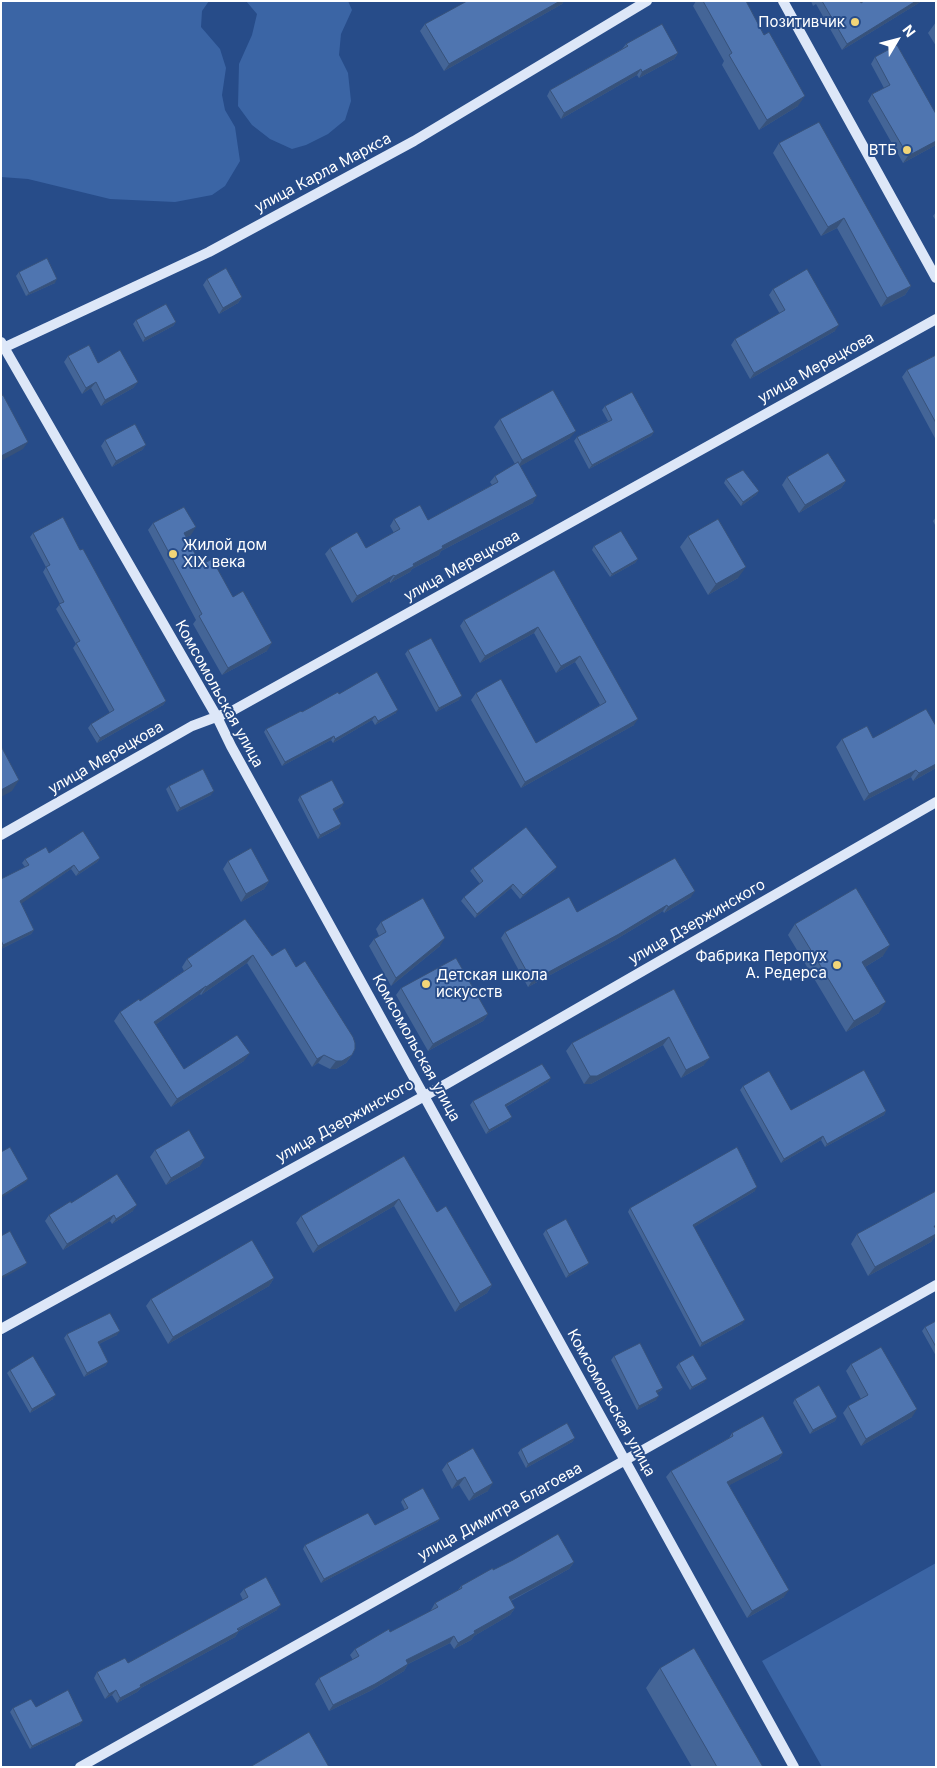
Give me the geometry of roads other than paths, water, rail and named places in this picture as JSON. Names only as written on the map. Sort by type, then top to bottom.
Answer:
[{"type":"street","name":"улица Карла Маркса","points":[[2,346],[210,252],[414,141],[647,1]]},
{"type":"street","points":[[782,1],[936,278]]},
{"type":"street","name":"улица Мерецкова","points":[[1,835],[192,726],[241,706],[936,319]]},
{"type":"street","name":"Комсомольская улица","points":[[2,346],[217,717],[231,746],[794,1767]]},
{"type":"street","name":"улица Дзержинского","points":[[1,1329],[448,1083],[936,802]]},
{"type":"street","name":"улица Димитра Благоева","points":[[80,1767],[936,1285]]},
{"type":"place","name":"Позитивчик","points":[[855,22]]},
{"type":"place","name":"ВТБ","points":[[907,150]]},
{"type":"place","name":"Жилой дом XIX века","points":[[173,554]]},
{"type":"place","name":"Фабрика Перопух А. Редерса","points":[[837,965]]},
{"type":"place","name":"Детская школа искусств","points":[[426,984]]}]
